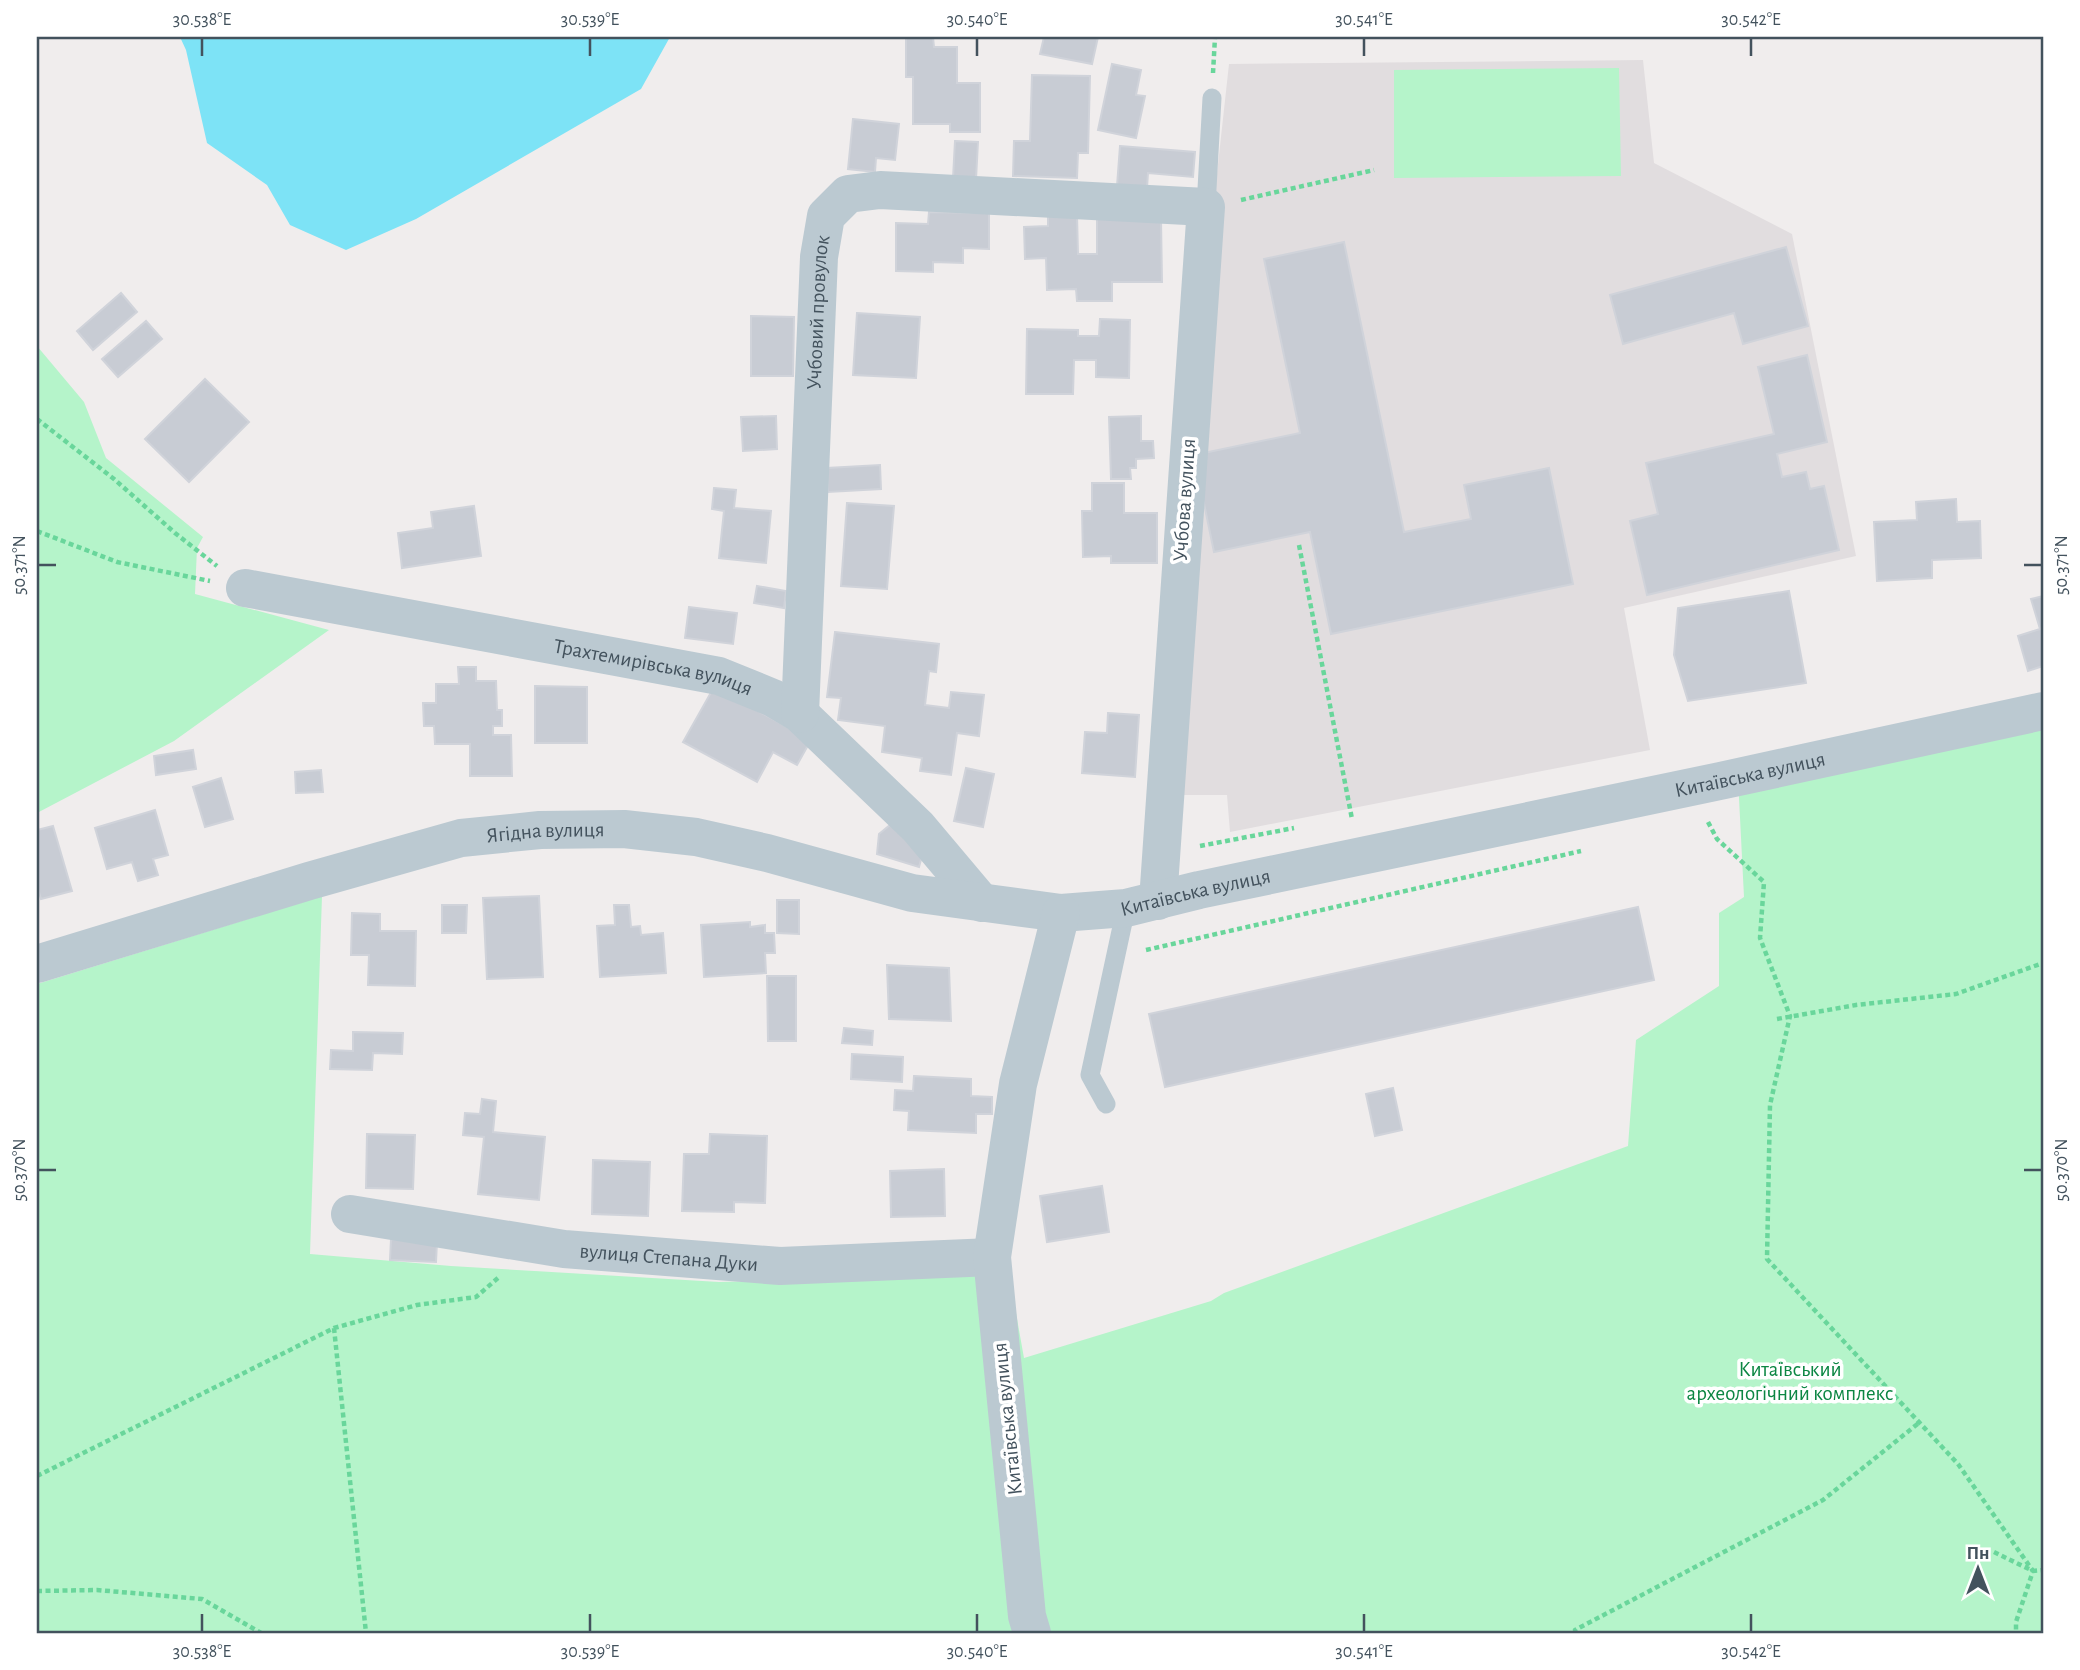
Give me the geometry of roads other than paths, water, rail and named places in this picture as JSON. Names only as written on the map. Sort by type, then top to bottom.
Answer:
[{"type":"street","name":"Учбовий провулок","points":[[800,713],[819,257],[826,216],[848,194],[880,190],[1206,207]]},
{"type":"street","name":"Учбова вулиця","points":[[1142,905],[1206,207]]},
{"type":"street","name":"Трахтемирівська вулиця","points":[[245,587],[719,676],[773,698],[800,713],[918,827],[982,903]]},
{"type":"street","name":"Китаївська вулиця","points":[[1032,1633],[1027,1616],[992,1257],[1018,1084],[1061,913],[1142,905],[1212,887],[2043,711]]},
{"type":"street","name":"Ягідна вулиця","points":[[37,964],[461,838],[540,830],[624,829],[696,837],[767,853],[912,893],[1061,913]]},
{"type":"street","name":"вулиця Степана Дуки","points":[[350,1214],[564,1249],[780,1266],[992,1257]]},
{"type":"lane","name":"Учбова вулиця","points":[[1206,207],[1212,98]]},
{"type":"lane","points":[[1106,1104],[1090,1075],[1115,957],[1142,905]]},
{"type":"water","points":[[180,37],[670,37],[641,89],[416,219],[346,250],[290,225],[267,185],[207,143],[186,50]]},
{"type":"park label","name":"Китаївський археологічний комплекс","points":[[1790,1381]]}]
